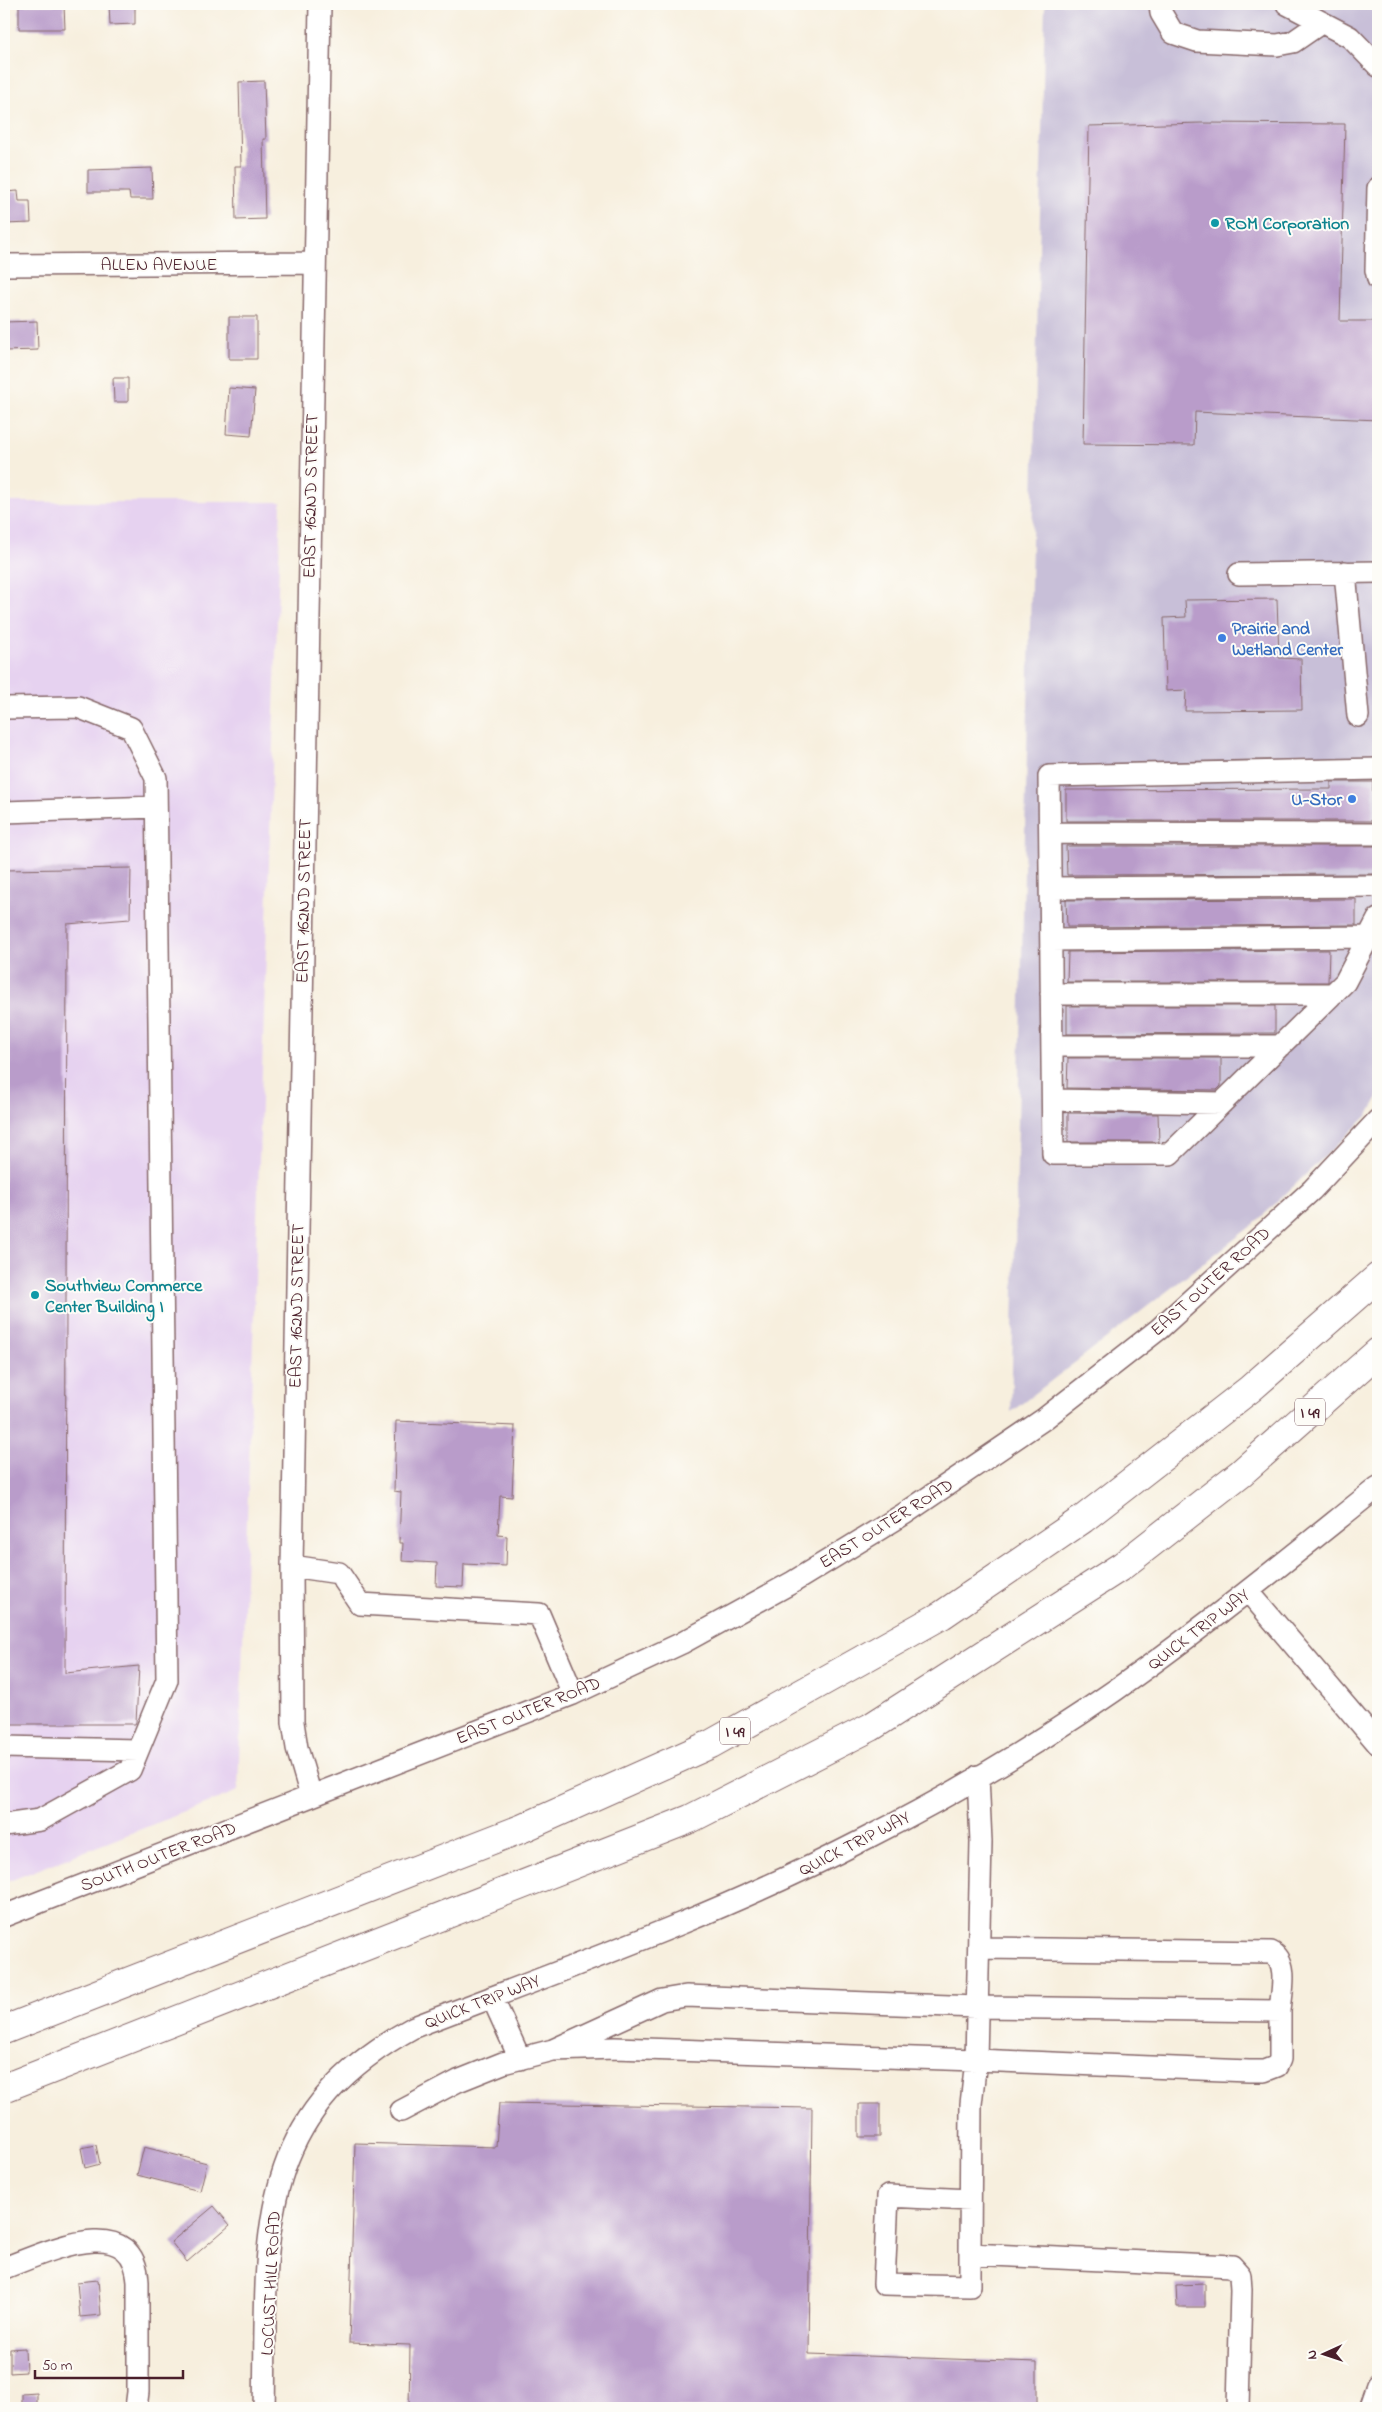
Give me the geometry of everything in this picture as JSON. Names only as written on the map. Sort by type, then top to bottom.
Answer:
[{"type":"highway","name":"I 49","points":[[4,2030],[523,1828],[711,1744],[942,1615],[1083,1519],[1250,1389],[1378,1277]]},
{"type":"highway","name":"I 49","points":[[4,2088],[690,1819],[871,1727],[1122,1566],[1241,1473],[1378,1352]]},
{"type":"street","name":"EAST 162ND STREET","points":[[311,1796],[297,1748],[293,1722],[292,1566],[320,4]]},
{"type":"street","points":[[1160,4],[1161,14],[1173,33],[1197,41],[1277,45],[1293,42],[1322,22]]},
{"type":"street","points":[[1287,4],[1350,36],[1378,67]]},
{"type":"street","points":[[1378,188],[1376,270],[1378,279]]},
{"type":"street","name":"ALLEN AVENUE","points":[[4,265],[314,263]]},
{"type":"street","points":[[1345,572],[1358,716]]},
{"type":"street","points":[[1239,574],[1378,572]]},
{"type":"street","points":[[4,708],[78,707],[131,728],[156,778],[167,1680],[130,1770],[40,1820],[4,1825]]},
{"type":"street","points":[[1051,940],[1373,928],[1345,982],[1170,1154],[1053,1154],[1049,776],[1378,769]]},
{"type":"street","points":[[4,812],[156,807]]},
{"type":"street","points":[[1050,833],[1378,834]]},
{"type":"street","points":[[1050,888],[1378,886]]},
{"type":"street","points":[[1052,994],[1333,994]]},
{"type":"street","points":[[1052,1046],[1280,1046]]},
{"type":"street","points":[[1053,1100],[1222,1103]]},
{"type":"street","name":"EAST OUTER ROAD","points":[[311,1796],[573,1694],[682,1643],[793,1582],[904,1514],[1044,1419],[1158,1329],[1312,1190],[1378,1120]]},
{"type":"street","name":"QUICK TRIP WAY","points":[[300,2132],[330,2089],[355,2064],[383,2043],[414,2027],[662,1932],[750,1895],[862,1841],[1042,1738],[1146,1668],[1248,1591],[1378,1487]]},
{"type":"street","points":[[292,1566],[339,1573],[360,1604],[539,1614],[573,1694]]},
{"type":"street","points":[[1248,1591],[1378,1744]]},
{"type":"street","points":[[4,1747],[138,1750]]},
{"type":"street","points":[[970,2200],[888,2196],[884,2284],[970,2286],[971,2104],[976,2060],[982,1842],[978,1776]]},
{"type":"street","name":"SOUTH OUTER ROAD","points":[[4,1916],[311,1796]]},
{"type":"street","points":[[553,2050],[615,2048],[1264,2071],[1277,2066],[1280,2059],[1282,1963],[1278,1955],[1271,1952],[979,1948]]},
{"type":"street","points":[[492,1997],[520,2059]]},
{"type":"street","points":[[401,2111],[458,2081],[520,2059],[553,2050],[642,2008],[672,1997],[977,2007],[1280,2011]]},
{"type":"street","name":"LOCUST HILL ROAD","points":[[264,2408],[269,2232],[274,2197],[285,2164],[300,2132]]},
{"type":"street","points":[[4,2268],[71,2243],[110,2242],[123,2247],[131,2256],[137,2268],[138,2392],[136,2408]]},
{"type":"street","points":[[970,2254],[1232,2266],[1240,2275],[1242,2290],[1238,2408]]},
{"type":"street","points":[[1370,2408],[1378,2385]]},
{"type":"shaded area","points":[[1045,4],[1378,4],[1378,1097],[1368,1115],[1254,1224],[1011,1412]]},
{"type":"shaded area","points":[[4,502],[281,502],[238,1791],[4,1883]]},
{"type":"building","points":[[109,4],[135,4],[135,24],[110,25]]},
{"type":"building","points":[[19,5],[64,5],[65,29],[19,29]]},
{"type":"building","points":[[264,81],[266,139],[263,139],[265,219],[236,220],[235,166],[241,166],[239,82]]},
{"type":"building","name":"ROM Corporation","points":[[1201,123],[1345,124],[1340,321],[1378,321],[1378,420],[1195,412],[1194,445],[1083,444],[1089,126]]},
{"type":"building","points":[[152,168],[153,199],[130,199],[129,192],[88,192],[88,170]]},
{"type":"building","points":[[18,191],[19,201],[30,201],[31,223],[4,224],[4,192]]},
{"type":"building","points":[[229,317],[257,317],[257,359],[229,359]]},
{"type":"building","points":[[37,321],[38,350],[4,351],[4,322]]},
{"type":"building","points":[[113,378],[128,378],[128,402],[114,402]]},
{"type":"building","points":[[229,388],[255,390],[251,436],[226,434]]},
{"type":"building","name":"Prairie and Wetland Center","points":[[1277,599],[1279,658],[1301,659],[1302,710],[1185,711],[1186,690],[1166,691],[1164,618],[1186,617],[1185,600]]},
{"type":"building","points":[[1331,782],[1373,782],[1372,821],[1066,821],[1066,790],[1331,789]]},
{"type":"building","points":[[1066,846],[1378,846],[1378,874],[1067,875]]},
{"type":"building","name":"Southview Commerce Center Building I","points":[[131,868],[130,919],[67,924],[65,1673],[139,1666],[136,1722],[135,1724],[4,1724],[4,870]]},
{"type":"building","points":[[1356,899],[1356,925],[1067,927],[1066,900]]},
{"type":"building","points":[[1329,950],[1328,982],[1067,982],[1068,952]]},
{"type":"building","points":[[1067,1006],[1275,1006],[1275,1033],[1067,1034]]},
{"type":"building","points":[[1068,1058],[1221,1058],[1221,1086],[1217,1090],[1067,1088]]},
{"type":"building","points":[[1068,1113],[1158,1114],[1159,1142],[1068,1142]]},
{"type":"building","points":[[396,1421],[515,1426],[512,1497],[500,1496],[498,1535],[507,1536],[506,1566],[464,1564],[463,1587],[436,1586],[437,1563],[402,1561],[403,1543],[399,1543],[401,1492],[394,1491]]},
{"type":"building","points":[[499,2103],[812,2108],[809,2354],[1037,2362],[1037,2408],[409,2408],[410,2345],[349,2343],[355,2143],[496,2147]]},
{"type":"building","points":[[859,2104],[880,2104],[880,2137],[859,2137]]},
{"type":"building","points":[[96,2145],[100,2164],[85,2168],[81,2148]]},
{"type":"building","points":[[144,2147],[207,2163],[200,2191],[137,2175]]},
{"type":"building","points":[[214,2206],[230,2225],[187,2262],[171,2242]]},
{"type":"building","points":[[98,2280],[101,2315],[80,2317],[77,2282]]},
{"type":"building","points":[[1205,2284],[1205,2307],[1177,2307],[1176,2285]]},
{"type":"building","points":[[25,2348],[26,2372],[10,2373],[10,2349]]},
{"type":"building","points":[[37,2393],[37,2408],[22,2408],[22,2394]]},
{"type":"place","name":"ROM Corporation","points":[[1215,223]]},
{"type":"place","name":"Prairie and Wetland Center","points":[[1222,638]]},
{"type":"place","name":"U-Stor","points":[[1352,799]]},
{"type":"place","name":"Southview Commerce Center Building I","points":[[35,1295]]}]
